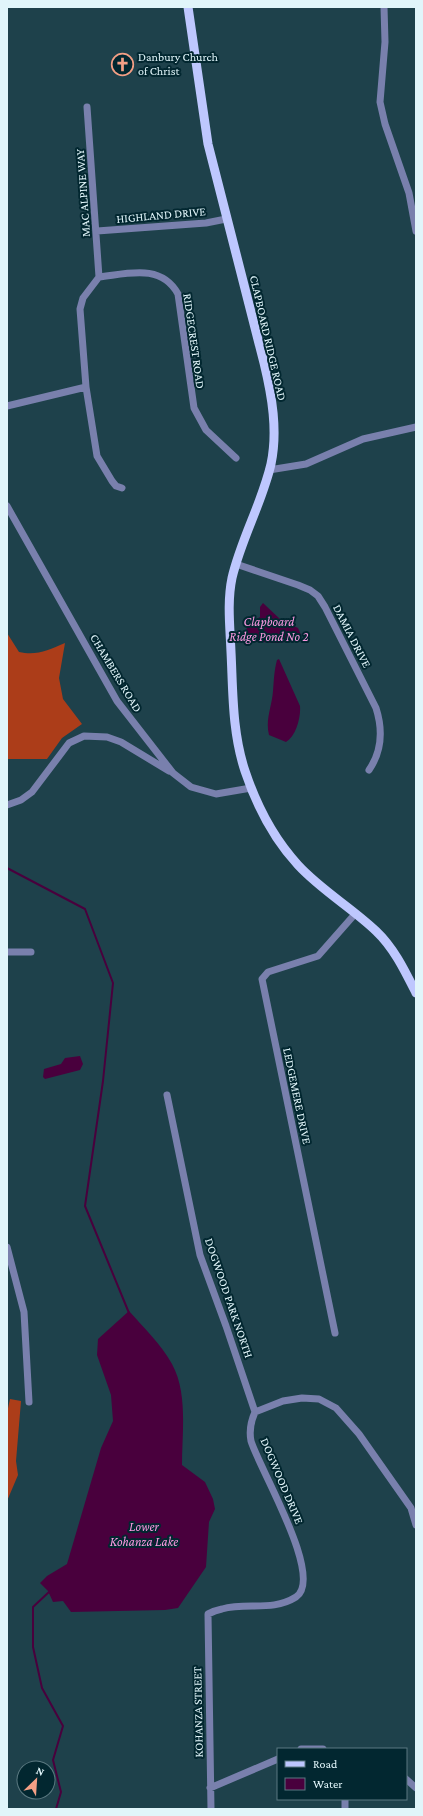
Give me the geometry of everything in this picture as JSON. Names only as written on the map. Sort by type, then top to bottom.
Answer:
[{"type":"main road","name":"CLAPBOARD RIDGE ROAD","points":[[188,7],[204,123],[226,219],[271,395],[273,441],[269,470],[236,564],[231,585],[229,612],[233,701],[239,750],[251,788],[270,826],[298,865],[386,941],[399,960],[416,993]]},
{"type":"street","points":[[384,7],[385,42],[380,102],[385,124],[409,194],[416,231]]},
{"type":"street","name":"MAC ALPINE WAY","points":[[88,107],[99,277]]},
{"type":"street","name":"HIGHLAND DRIVE","points":[[97,231],[206,223],[226,219]]},
{"type":"street","name":"RIDGECREST ROAD","points":[[99,277],[149,273],[162,276],[172,284],[178,294],[194,408],[206,430],[236,458]]},
{"type":"street","points":[[99,277],[83,298],[80,308],[86,387],[97,456],[112,481],[116,486],[122,488]]},
{"type":"street","points":[[7,406],[86,387]]},
{"type":"street","points":[[269,470],[306,464],[363,439],[416,427]]},
{"type":"street","name":"CHAMBERS ROAD","points":[[7,506],[117,701],[173,773],[192,787],[216,794],[251,788]]},
{"type":"street","name":"DAMIA DRIVE","points":[[236,564],[310,590],[325,606],[376,708],[381,723],[381,738],[376,760],[369,770]]},
{"type":"street","points":[[7,805],[21,800],[32,792],[69,743],[84,736],[107,737],[121,742],[173,773]]},
{"type":"street","name":"LEDGEMERE DRIVE","points":[[335,1332],[262,979],[268,972],[318,956],[355,914]]},
{"type":"street","points":[[7,952],[31,952]]},
{"type":"street","name":"DOGWOOD PARK NORTH","points":[[167,1096],[200,1256],[226,1326],[255,1412]]},
{"type":"street","points":[[7,1247],[24,1312],[29,1402]]},
{"type":"street","points":[[255,1412],[283,1401],[302,1398],[319,1399],[336,1408],[359,1434],[411,1508],[416,1525]]},
{"type":"street","name":"DOGWOOD DRIVE","points":[[208,1614],[223,1608],[282,1605],[298,1595],[304,1582],[302,1562],[288,1520],[251,1440],[251,1422],[255,1412]]},
{"type":"street","name":"KOHANZA STREET","points":[[208,1614],[211,1809]]},
{"type":"street","points":[[210,1788],[277,1759]]},
{"type":"street","points":[[407,1779],[416,1788]]},
{"type":"shaded area","points":[[7,633],[19,652],[37,653],[65,643],[59,678],[63,699],[82,724],[62,738],[47,759],[7,759]]},
{"type":"shaded area","points":[[10,1399],[21,1401],[16,1461],[18,1475],[7,1501],[7,1413]]},
{"type":"water","name":"Clapboard Ridge Pond No 2","points":[[263,603],[281,620],[298,628],[301,635],[298,640],[278,643],[246,641],[248,626],[260,617],[260,607]]},
{"type":"water","points":[[279,659],[300,706],[300,715],[297,726],[293,735],[286,742],[269,735],[268,729],[268,718],[275,668],[277,660]]},
{"type":"water","points":[[80,1056],[83,1064],[80,1070],[45,1079],[43,1077],[44,1069],[61,1064],[65,1058]]},
{"type":"water","name":"Lower Kohanza Lake","points":[[129,1311],[163,1350],[177,1375],[183,1413],[182,1465],[205,1482],[213,1499],[215,1509],[209,1522],[206,1567],[178,1608],[165,1610],[71,1612],[63,1601],[53,1602],[48,1591],[40,1583],[47,1576],[67,1564],[101,1448],[113,1421],[111,1395],[97,1355],[98,1339]]},
{"type":"waterway","points":[[7,868],[85,909],[113,983],[103,1081],[85,1206],[129,1313]]},
{"type":"waterway","points":[[50,1591],[33,1607],[33,1647],[42,1688],[63,1726],[53,1760],[61,1792],[56,1809]]},
{"type":"place","name":"Danbury Church of Christ","points":[[122,64]]}]
